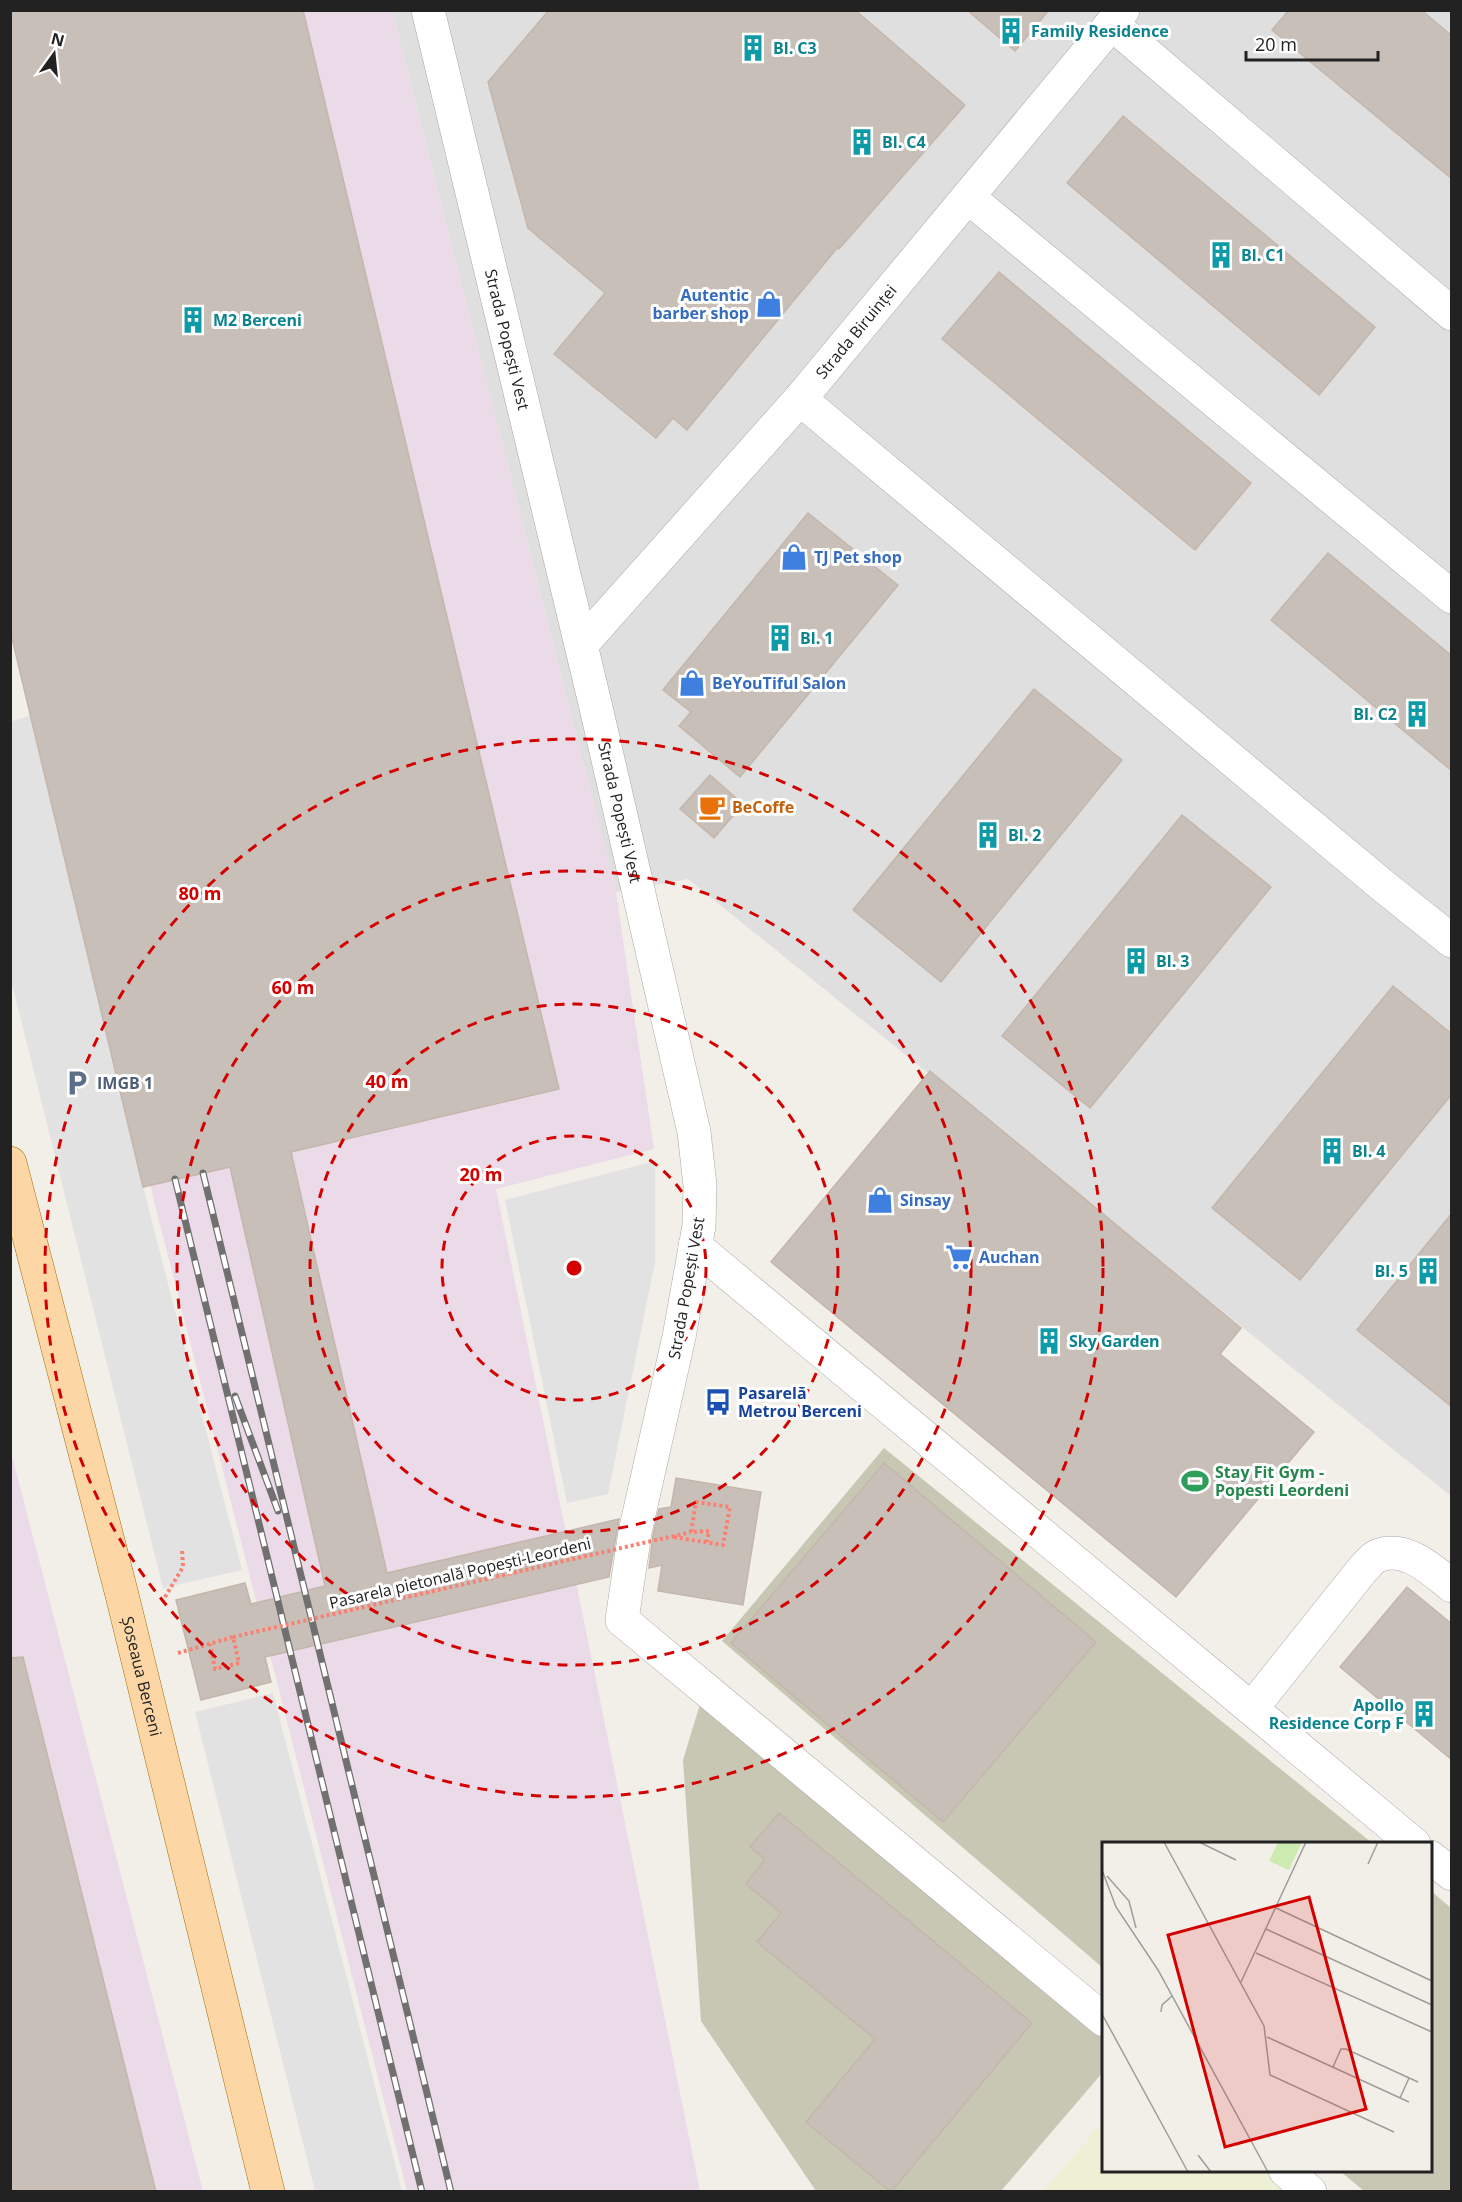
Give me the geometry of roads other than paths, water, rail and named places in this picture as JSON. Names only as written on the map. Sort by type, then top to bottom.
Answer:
[{"type":"main road","name":"Șoseaua Berceni","points":[[10,1163],[122,1595],[268,2192]]},
{"type":"street","name":"Strada Popești Vest","points":[[428,10],[581,645],[694,1132],[700,1185],[699,1226],[679,1337],[635,1532],[622,1620],[1102,2018]]},
{"type":"street","name":"Strada Biruinței","points":[[581,645],[800,399],[1117,17]]},
{"type":"street","points":[[1117,17],[1452,314]]},
{"type":"street","points":[[968,197],[1452,597]]},
{"type":"street","points":[[800,399],[1452,941]]},
{"type":"street","points":[[695,1246],[1412,1842]]},
{"type":"street","points":[[1252,1708],[1363,1569],[1376,1556],[1392,1553],[1407,1555],[1422,1562],[1452,1586]]},
{"type":"street","points":[[1432,1858],[1452,1874]]},
{"type":"street","points":[[1287,2172],[1310,2192]]},
{"type":"railway","points":[[203,1173],[451,2192]]},
{"type":"railway","points":[[175,1179],[422,2192]]},
{"type":"railway","points":[[235,1396],[278,1511]]},
{"type":"place","name":"Family Residence","points":[[1011,31]]},
{"type":"place","name":"Bl. C3","points":[[753,48]]},
{"type":"place","name":"Bl. C4","points":[[862,142]]},
{"type":"place","name":"Bl. C1","points":[[1221,255]]},
{"type":"place","name":"Autentic barber shop","points":[[769,304]]},
{"type":"place","name":"M2 Berceni","points":[[193,320]]},
{"type":"place","name":"TJ Pet shop","points":[[794,557]]},
{"type":"place","name":"Bl. 1","points":[[780,638]]},
{"type":"place","name":"BeYouTiful Salon","points":[[692,683]]},
{"type":"place","name":"Bl. C2","points":[[1417,714]]},
{"type":"place","name":"BeCoffe","points":[[712,807]]},
{"type":"place","name":"Bl. 2","points":[[988,835]]},
{"type":"place","name":"Bl. 3","points":[[1136,961]]},
{"type":"place","name":"IMGB 1","points":[[77,1083]]},
{"type":"place","name":"Bl. 4","points":[[1332,1151]]},
{"type":"place","name":"Sinsay","points":[[880,1200]]},
{"type":"place","name":"Auchan","points":[[959,1257]]},
{"type":"place","name":"Bl. 5","points":[[1428,1271]]},
{"type":"place","name":"Sky Garden","points":[[1049,1341]]},
{"type":"place","name":"Pasarelă Metrou Berceni","points":[[718,1402]]},
{"type":"place","name":"Stay Fit Gym - Popesti Leordeni","points":[[1195,1481]]},
{"type":"place","name":"Apollo Residence Corp F","points":[[1424,1714]]}]
